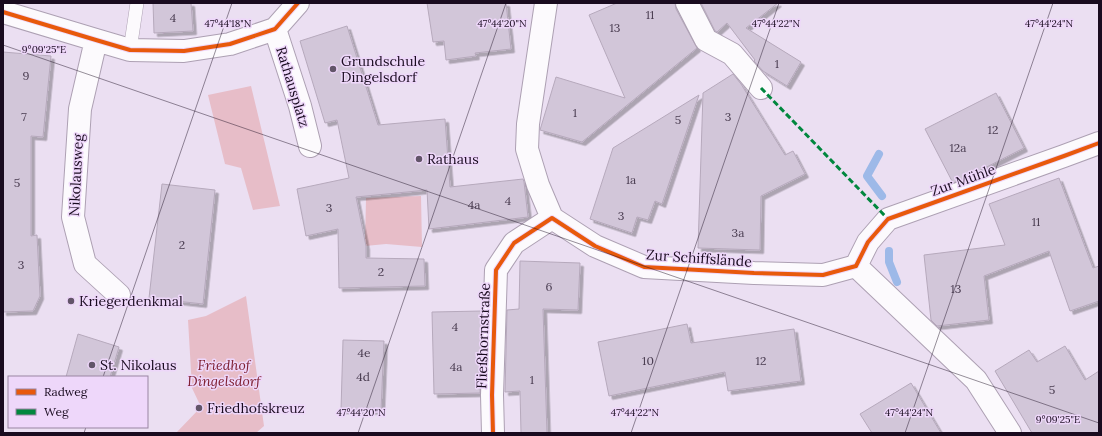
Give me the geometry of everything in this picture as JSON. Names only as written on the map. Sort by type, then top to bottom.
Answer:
[{"type":"street","points":[[3,12],[130,50],[184,51],[230,44],[275,29],[298,3]]},
{"type":"street","points":[[546,3],[528,124],[527,149],[538,185],[552,218]]},
{"type":"street","points":[[687,3],[706,40],[732,54],[761,88]]},
{"type":"street","name":"Rathausplatz","points":[[275,29],[300,106],[310,146]]},
{"type":"street","name":"Nikolausweg","points":[[96,40],[80,109],[73,218],[85,264],[119,295]]},
{"type":"street","name":"Zur Mühle","points":[[856,266],[868,242],[888,219],[1099,143]]},
{"type":"street","name":"Zur Schiffslände","points":[[552,218],[595,246],[644,267],[823,275],[856,266]]},
{"type":"street","name":"Fließhornstraße","points":[[493,433],[492,395],[496,270],[514,243],[552,218]]},
{"type":"street","points":[[856,266],[976,380],[1010,433]]},
{"type":"lane","points":[[130,50],[137,3]]},
{"type":"green space","points":[[251,86],[280,206],[253,210],[241,168],[225,164],[208,95]]},
{"type":"green space","points":[[421,196],[422,247],[386,244],[365,246],[366,198]]},
{"type":"green space","name":"Friedhof Dingelsdorf","points":[[246,296],[264,426],[256,433],[176,433],[201,407],[192,388],[188,320],[206,316]]},
{"type":"building","points":[[153,3],[191,3],[193,31],[154,33]]},
{"type":"building","points":[[427,3],[506,3],[511,49],[475,53],[476,56],[446,60],[444,41],[433,42]]},
{"type":"building","points":[[617,3],[675,3],[676,9],[697,48],[582,142],[540,130],[556,77],[625,98],[589,15]]},
{"type":"building","points":[[701,3],[778,3],[746,28],[801,62],[787,86],[763,71],[727,23],[717,32],[715,31]]},
{"type":"building","points":[[347,26],[378,125],[445,119],[450,187],[523,179],[524,182],[528,217],[429,229],[427,190],[356,197],[366,246],[366,258],[424,259],[425,286],[339,288],[338,229],[306,236],[297,189],[349,178],[337,120],[325,123],[300,41]]},
{"type":"building","points":[[3,52],[51,56],[43,137],[31,136],[31,236],[37,235],[40,296],[33,311],[3,312]]},
{"type":"building","points":[[733,74],[741,84],[785,155],[793,151],[805,174],[761,196],[760,250],[698,248],[703,93]]},
{"type":"building","points":[[996,93],[1024,148],[953,183],[925,129]]},
{"type":"building","points":[[699,95],[662,204],[655,201],[648,220],[637,217],[632,233],[590,219],[613,148]]},
{"type":"building","points":[[1059,178],[1093,268],[1099,266],[1099,301],[1070,311],[1049,251],[984,276],[989,320],[937,326],[931,320],[924,255],[1005,245],[989,204]]},
{"type":"building","points":[[162,184],[215,190],[203,304],[149,298]]},
{"type":"building","points":[[520,261],[580,263],[578,310],[543,309],[547,433],[521,433],[520,391],[505,392],[507,310],[519,309]]},
{"type":"building","points":[[482,311],[480,393],[434,394],[432,312]]},
{"type":"building","points":[[687,324],[691,343],[794,329],[801,381],[728,391],[725,372],[609,396],[598,342]]},
{"type":"building","name":"St. Nikolaus","points":[[78,334],[119,347],[110,376],[66,376]]},
{"type":"building","points":[[343,340],[384,341],[381,411],[341,410]]},
{"type":"building","points":[[1065,346],[1085,380],[1099,371],[1099,433],[1032,433],[995,371],[1029,350],[1037,362]]},
{"type":"building","points":[[911,383],[941,433],[872,433],[860,414]]},
{"type":"waterway","points":[[879,154],[867,176],[882,196]]},
{"type":"waterway","points":[[889,251],[889,262],[897,282]]},
{"type":"marked path","points":[[761,88],[888,219]]},
{"type":"cycle path","points":[[3,12],[130,50],[184,51],[230,44],[275,29],[298,3]]},
{"type":"cycle path","points":[[493,433],[492,395],[496,270],[514,243],[552,218],[595,246],[644,267],[823,275],[856,266],[868,242],[888,219],[1099,143]]},
{"type":"place","name":"Grundschule Dingelsdorf","points":[[333,69]]},
{"type":"place","name":"Rathaus","points":[[419,159]]},
{"type":"place","name":"Kriegerdenkmal","points":[[71,301]]},
{"type":"place","name":"St. Nikolaus","points":[[92,365]]},
{"type":"place","name":"Friedhofskreuz","points":[[199,408]]}]
